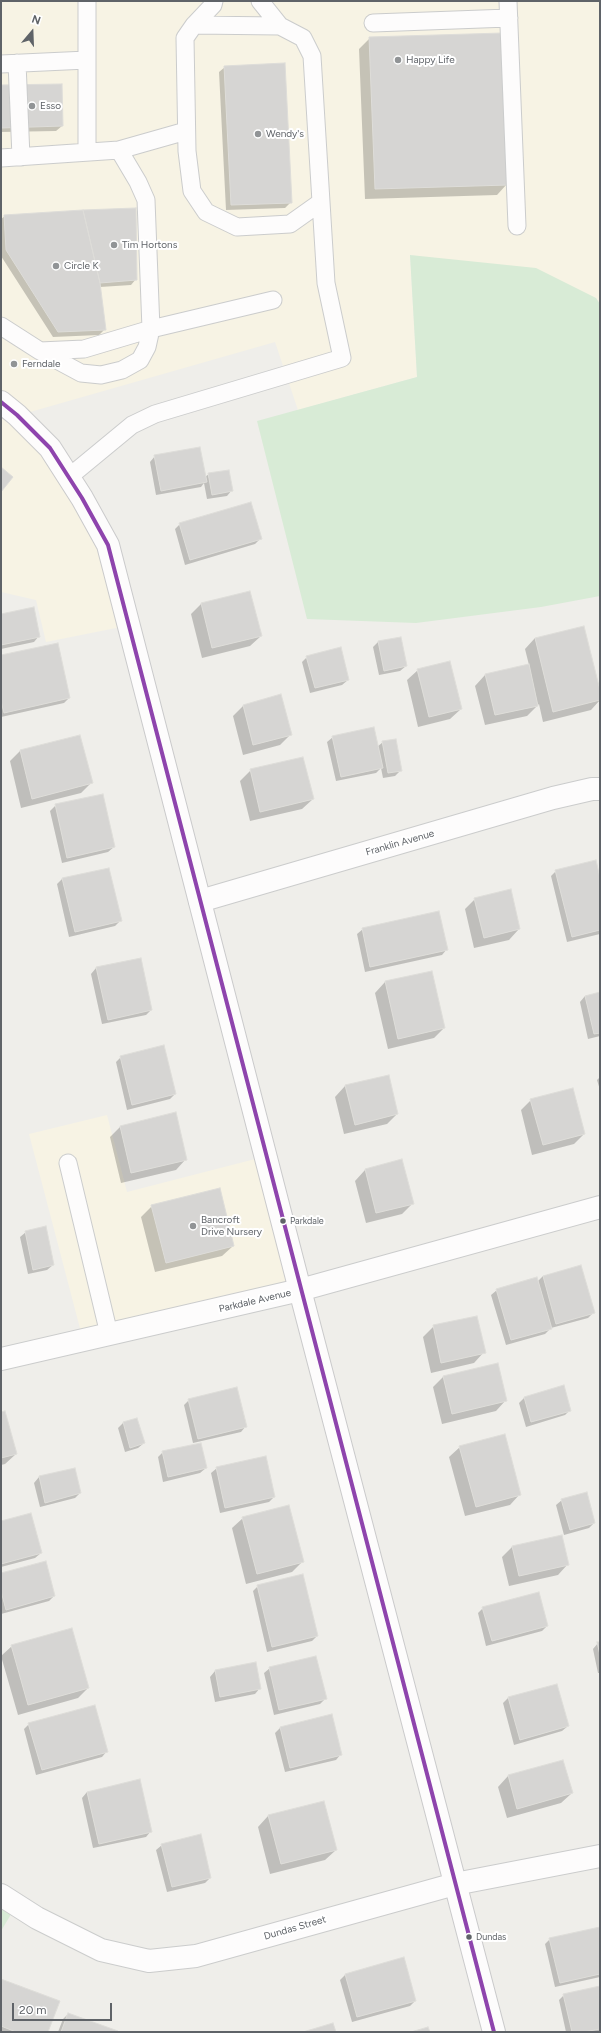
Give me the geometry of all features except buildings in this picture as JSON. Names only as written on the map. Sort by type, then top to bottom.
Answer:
[{"type":"street","points":[[1,402],[17,415],[50,448],[69,477],[108,545],[300,1290],[494,2032]]},
{"type":"street","name":"Franklin Avenue","points":[[200,901],[553,798],[592,789],[600,789]]},
{"type":"street","name":"Parkdale Avenue","points":[[1,1359],[300,1290],[600,1207]]},
{"type":"street","name":"Dundas Street","points":[[1,1894],[37,1918],[101,1950],[149,1961],[196,1956],[455,1884],[600,1856]]},
{"type":"lane","points":[[87,152],[88,1]]},
{"type":"lane","points":[[214,1],[213,5],[194,25],[185,38],[186,132],[192,191],[206,212],[237,228],[290,224],[321,202]]},
{"type":"lane","points":[[69,477],[132,425],[155,414],[342,358],[326,283],[312,56],[303,38],[280,26],[260,1]]},
{"type":"lane","points":[[508,1],[517,226]]},
{"type":"lane","points":[[373,23],[509,18]]},
{"type":"lane","points":[[194,25],[280,26]]},
{"type":"lane","points":[[21,157],[9,64],[87,60]]},
{"type":"lane","points":[[1,158],[119,150],[186,132]]},
{"type":"lane","points":[[1,326],[40,351],[81,373],[101,375],[122,370],[140,360],[147,347],[151,329],[146,200],[138,182],[119,150]]},
{"type":"lane","points":[[40,351],[84,348],[151,329],[273,300]]},
{"type":"lane","points":[[68,1163],[109,1334]]},
{"type":"shaded area","points":[[1,1],[600,1],[600,304],[596,298],[410,255],[417,377],[298,410],[275,342],[16,416],[80,499],[126,626],[46,642],[36,600],[1,592]]},
{"type":"shaded area","points":[[107,1115],[127,1192],[263,1157],[295,1287],[82,1336],[29,1134]]},
{"type":"green space","points":[[410,255],[536,268],[596,298],[600,304],[600,596],[541,607],[416,623],[307,619],[257,421],[417,377]]},
{"type":"green space","points":[[1,1897],[16,1906],[1,1931]]},
{"type":"transit line","points":[[1,402],[17,415],[50,448],[82,498],[108,545],[494,2032]]},
{"type":"place","name":"Happy Life","points":[[398,60]]},
{"type":"place","name":"Esso","points":[[32,106]]},
{"type":"place","name":"Wendy's","points":[[258,134]]},
{"type":"place","name":"Tim Hortons","points":[[114,245]]},
{"type":"place","name":"Circle K","points":[[56,266]]},
{"type":"place","name":"Ferndale","points":[[14,364]]},
{"type":"place","name":"Parkdale","points":[[283,1221]]},
{"type":"place","name":"Bancroft Drive Nursery","points":[[193,1226]]},
{"type":"place","name":"Dundas","points":[[469,1937]]}]
